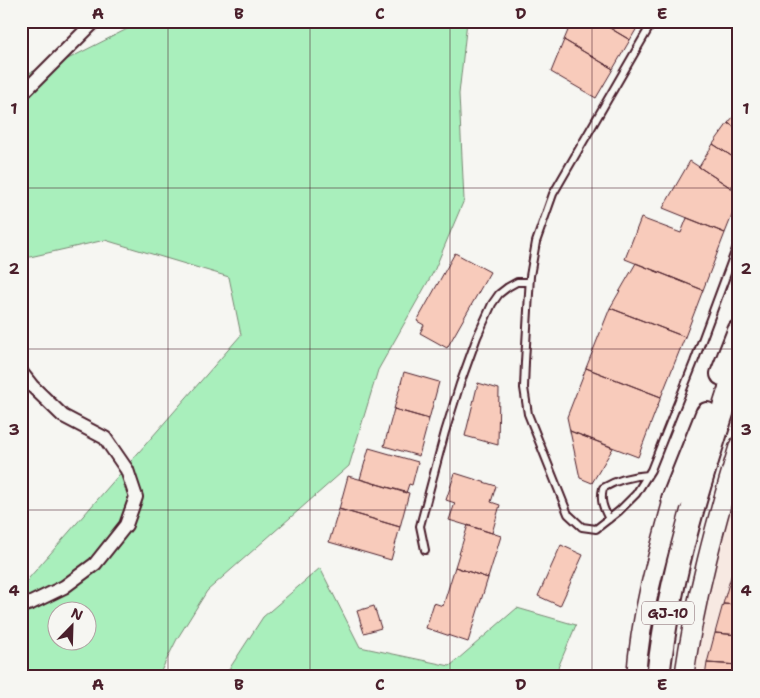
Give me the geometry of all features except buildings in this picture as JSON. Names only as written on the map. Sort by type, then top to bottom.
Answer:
[{"type":"highway","points":[[674,499],[739,331]]},
{"type":"highway","name":"GJ-10","points":[[658,677],[662,641],[701,474],[739,361]]},
{"type":"street","points":[[21,94],[95,21]]},
{"type":"street","points":[[21,372],[62,416],[105,438],[127,470],[136,497],[126,525],[95,564],[64,586],[21,606]]},
{"type":"street","points":[[684,677],[694,616],[705,568],[739,446]]},
{"type":"street","points":[[636,677],[638,648],[652,574],[674,499]]},
{"type":"lane","points":[[653,21],[553,194],[536,242],[529,282],[524,388],[528,414],[568,514],[582,527],[596,529],[620,511],[636,494],[648,475],[694,362],[739,241]]},
{"type":"lane","points":[[425,550],[420,526],[445,432],[477,337],[492,304],[499,294],[517,282],[529,282]]},
{"type":"lane","points":[[608,519],[603,509],[601,497],[603,488],[615,481],[633,476],[648,475]]},
{"type":"shaded area","points":[[739,480],[739,677],[694,677],[701,618]]},
{"type":"green space","points":[[143,21],[467,21],[459,94],[464,200],[434,271],[378,370],[349,466],[207,591],[177,639],[158,677],[21,677],[21,594],[29,578],[241,335],[229,277],[105,240],[21,259],[21,75],[58,64]]},
{"type":"green space","points":[[320,568],[360,647],[450,666],[517,608],[576,625],[554,677],[224,677],[263,617]]}]
